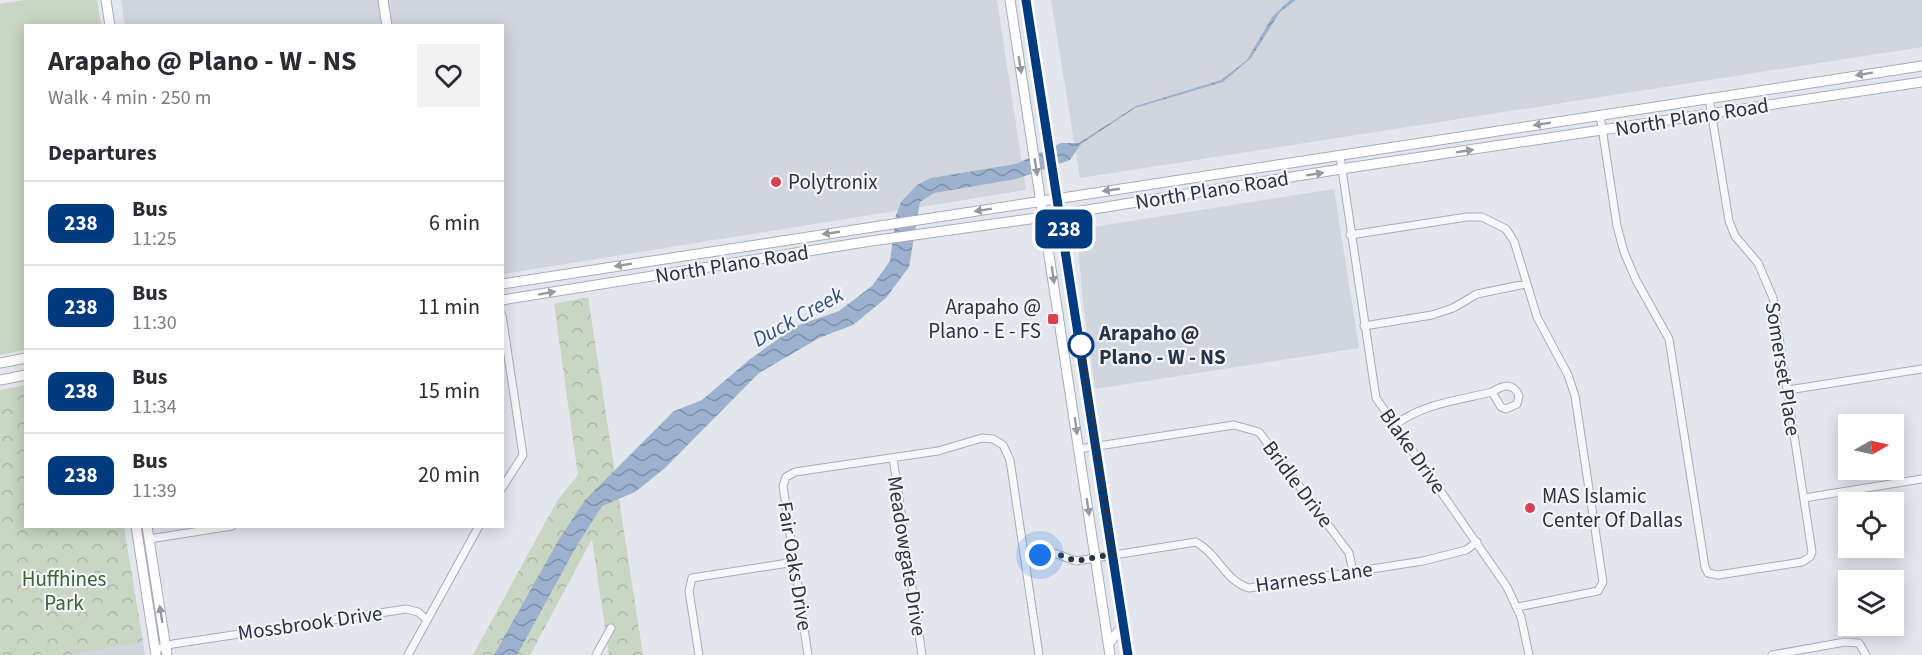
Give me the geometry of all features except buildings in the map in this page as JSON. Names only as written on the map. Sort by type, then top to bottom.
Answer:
[{"type":"main road","points":[[106,0],[110,24]]},
{"type":"main road","points":[[383,0],[387,24]]},
{"type":"main road","points":[[1010,0],[1110,655]]},
{"type":"main road","points":[[1026,0],[1129,655]]},
{"type":"main road","name":"North Plano Road","points":[[504,284],[1922,66]]},
{"type":"main road","points":[[1811,82],[1814,99]]},
{"type":"main road","name":"North Plano Road","points":[[504,300],[918,234],[1061,215],[1341,169],[1922,82]]},
{"type":"main road","points":[[1484,134],[1485,147]]},
{"type":"main road","points":[[588,270],[591,286]]},
{"type":"main road","points":[[0,363],[24,358]]},
{"type":"main road","points":[[0,380],[24,375]]},
{"type":"main road","points":[[136,528],[156,652]]},
{"type":"main road","points":[[147,528],[167,651]]},
{"type":"main road","points":[[1108,644],[1124,625]]},
{"type":"street","name":"Somerset Place","points":[[1602,131],[1615,216],[1624,252],[1636,280],[1669,339],[1705,567],[1708,573],[1718,575],[1806,561],[1812,552],[1773,298],[1758,263],[1735,236],[1729,221],[1709,98]]},
{"type":"street","points":[[1600,115],[1602,131]]},
{"type":"street","name":"Blake Drive","points":[[1340,156],[1376,398],[1477,542],[1518,607],[1529,655]]},
{"type":"street","points":[[1350,235],[1482,217],[1506,229],[1514,241],[1537,317],[1568,375],[1575,396],[1603,582],[1598,591],[1518,607]]},
{"type":"street","points":[[1364,326],[1432,315],[1453,308],[1477,294],[1526,284]]},
{"type":"street","points":[[504,328],[523,455],[504,485]]},
{"type":"street","points":[[1788,390],[1922,369]]},
{"type":"street","points":[[504,374],[511,373]]},
{"type":"street","points":[[1394,426],[1404,418],[1422,410],[1492,392]]},
{"type":"street","name":"Bridle Drive","points":[[1079,449],[1234,425],[1259,432],[1349,553],[1353,572]]},
{"type":"street","points":[[893,458],[938,451],[982,438],[993,439],[1003,445],[1010,460],[1040,655]]},
{"type":"street","name":"Fair Oaks Drive","points":[[808,655],[783,486],[786,477],[795,472],[893,458]]},
{"type":"street","name":"Meadowgate Drive","points":[[893,458],[922,655]]},
{"type":"street","points":[[1804,498],[1922,479]]},
{"type":"street","points":[[149,539],[219,528]]},
{"type":"street","points":[[408,655],[478,528]]},
{"type":"street","name":"Harness Lane","points":[[1025,557],[1054,553],[1076,561],[1196,542],[1207,548],[1236,584],[1249,588],[1452,555],[1466,550],[1477,542]]},
{"type":"street","points":[[699,655],[689,591],[692,578],[795,562]]},
{"type":"street","name":"Mossbrook Drive","points":[[156,652],[406,609],[418,612],[427,620]]},
{"type":"street","points":[[597,655],[611,628]]},
{"type":"street","points":[[1772,655],[1845,642],[1859,643],[1866,655]]},
{"type":"shaded area","points":[[121,0],[997,0],[1026,190],[504,274],[504,24],[125,24]]},
{"type":"shaded area","points":[[1051,0],[1922,0],[1922,47],[1080,178]]},
{"type":"shaded area","points":[[1334,189],[1359,348],[1095,389],[1083,303],[1077,234],[1080,229]]},
{"type":"shaded area","points":[[143,642],[145,655],[68,655]]},
{"type":"green space","points":[[24,0],[97,0],[101,24],[24,24],[24,350],[0,355],[0,4]]},
{"type":"green space","points":[[588,297],[643,655],[609,655],[592,539],[530,655],[473,655],[557,501],[578,475],[554,304]]},
{"type":"green space","name":"Huffhines Park","points":[[24,385],[24,528],[124,528],[143,642],[68,655],[0,655],[0,390]]},
{"type":"water","points":[[1290,0],[1296,0],[1280,12],[1251,58],[1223,82],[1135,108],[1081,144],[1070,160],[1016,179],[934,193],[920,202],[909,267],[886,298],[853,325],[819,338],[759,373],[665,468],[635,492],[602,506],[576,547],[517,655],[494,655],[558,541],[585,500],[674,411],[702,400],[749,360],[796,326],[839,311],[872,286],[890,261],[896,215],[901,202],[917,185],[931,178],[1016,164],[1061,143],[1079,143],[1136,106],[1221,80],[1247,60],[1272,17]]},
{"type":"bus line","name":"238","points":[[1026,0],[1064,229],[1128,655]]},
{"type":"place","name":"Polytronix","points":[[776,182]]},
{"type":"place","name":"Arapaho @ Plano - E - FS","points":[[1053,319]]},
{"type":"place","name":"Arapaho @ Plano - W - NS","points":[[1081,345]]},
{"type":"place","name":"MAS Islamic Center Of Dallas","points":[[1530,508]]},
{"type":"route","points":[[1040,555],[1054,553],[1076,561],[1113,554],[1081,345]]},
{"type":"water label","name":"Duck Creek","points":[[798,317]]}]
